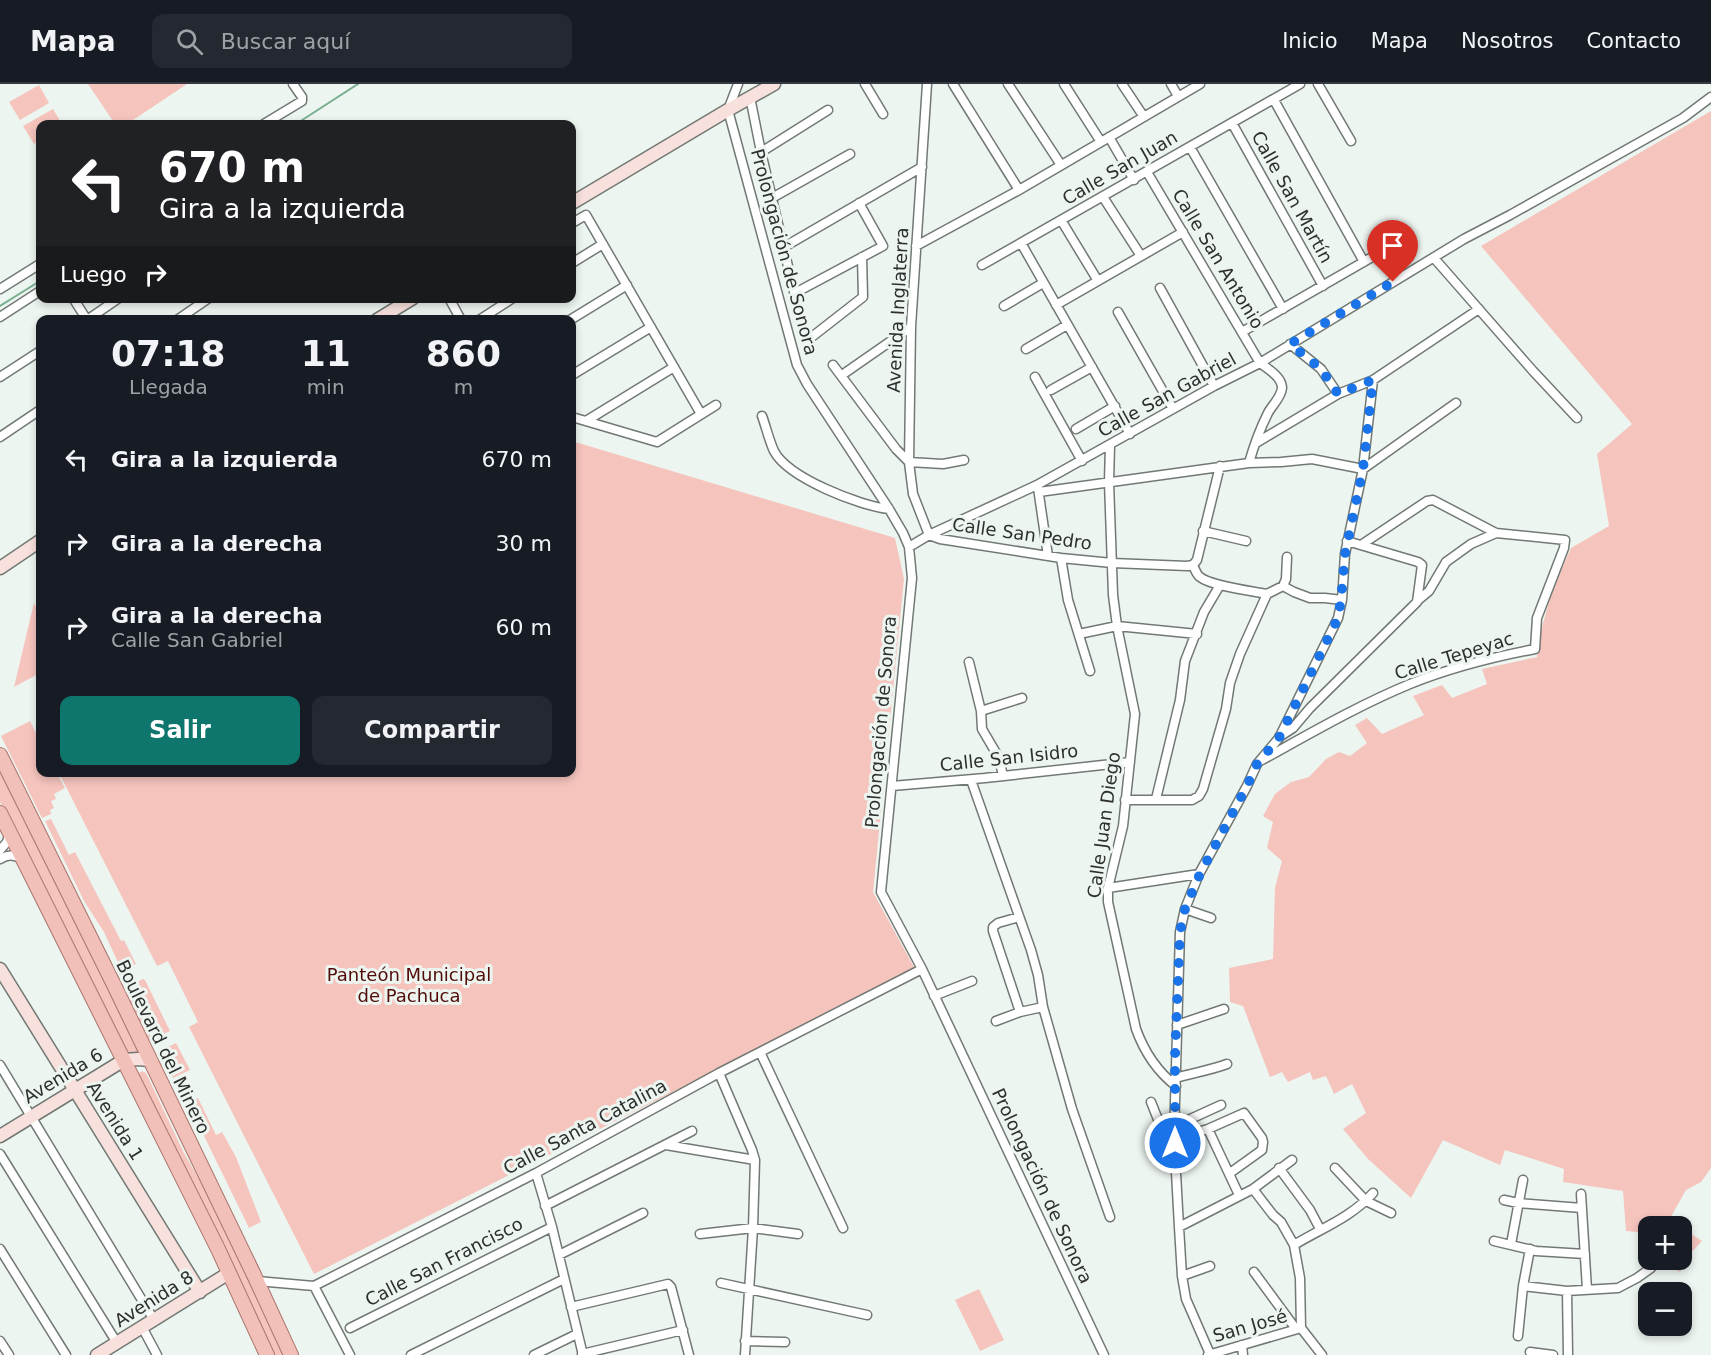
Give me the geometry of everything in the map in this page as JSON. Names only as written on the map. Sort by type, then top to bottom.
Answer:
[{"type":"main road","name":"Boulevard del Minero","points":[[0,755],[109,974],[291,1355]]},
{"type":"main road","points":[[0,813],[229,1273],[267,1355]]},
{"type":"street","points":[[271,120],[302,101],[302,97],[293,84]]},
{"type":"street","points":[[728,110],[738,84]]},
{"type":"street","points":[[865,84],[883,114]]},
{"type":"street","name":"Avenida Inglaterra","points":[[927,84],[911,327],[909,462],[913,494],[929,536]]},
{"type":"street","points":[[953,84],[1019,190]]},
{"type":"street","points":[[1008,84],[1061,165]]},
{"type":"street","points":[[1065,84],[1134,180]]},
{"type":"street","points":[[1122,84],[1144,117]]},
{"type":"street","points":[[1171,84],[1178,96]]},
{"type":"street","points":[[916,246],[1019,190],[1200,84]]},
{"type":"street","name":"Calle San Juan","points":[[982,265],[1300,84]]},
{"type":"street","points":[[1318,84],[1351,141]]},
{"type":"street","points":[[576,201],[768,86]]},
{"type":"street","points":[[750,97],[804,334],[808,337],[813,336],[863,297],[862,257]]},
{"type":"street","name":"Calle San Gabriel","points":[[909,547],[1038,488],[1173,409],[1260,363],[1434,258],[1683,118],[1711,97]]},
{"type":"street","points":[[1274,100],[1364,262]]},
{"type":"street","name":"Prolongación de Sonora","points":[[728,110],[797,365],[807,384],[889,509],[909,547],[912,578],[881,892],[922,969],[1104,1355]]},
{"type":"street","points":[[761,152],[828,110]]},
{"type":"street","name":"Calle San Martín","points":[[1232,123],[1323,286]]},
{"type":"street","points":[[1190,147],[1283,309]]},
{"type":"street","points":[[772,198],[850,154]]},
{"type":"street","points":[[784,247],[922,167]]},
{"type":"street","name":"Calle San Antonio","points":[[1147,172],[1260,363],[1279,379],[1282,387],[1279,397],[1254,443]]},
{"type":"street","points":[[1103,196],[1141,256]]},
{"type":"street","points":[[795,293],[883,246],[858,203]]},
{"type":"street","points":[[576,220],[585,215],[701,414]]},
{"type":"street","points":[[1061,220],[1098,281]]},
{"type":"street","points":[[1056,305],[1183,232]]},
{"type":"street","points":[[1021,243],[1130,434]]},
{"type":"street","points":[[576,261],[603,244]]},
{"type":"street","name":"Calle San Gabriel","points":[[1242,332],[1393,245]]},
{"type":"street","points":[[1434,258],[1577,418]]},
{"type":"street","points":[[0,289],[36,266]]},
{"type":"street","points":[[1004,306],[1044,283]]},
{"type":"street","points":[[576,316],[627,285]]},
{"type":"street","points":[[1160,288],[1214,386]]},
{"type":"street","points":[[0,317],[36,294]]},
{"type":"street","points":[[94,315],[112,303]]},
{"type":"street","points":[[184,315],[202,303]]},
{"type":"street","points":[[385,315],[405,303]]},
{"type":"street","points":[[487,315],[505,303]]},
{"type":"street","points":[[1249,463],[1254,443],[1338,394],[1373,380],[1479,309]]},
{"type":"street","points":[[1118,312],[1173,409]]},
{"type":"street","points":[[1026,349],[1067,325]]},
{"type":"street","points":[[576,373],[651,327]]},
{"type":"street","points":[[842,375],[911,327]]},
{"type":"street","points":[[1290,344],[1321,369],[1338,394]]},
{"type":"street","points":[[0,377],[36,354]]},
{"type":"street","points":[[833,364],[896,449],[909,462],[943,464],[964,460]]},
{"type":"street","points":[[586,421],[674,367]]},
{"type":"street","points":[[1051,390],[1092,367]]},
{"type":"street","points":[[1035,377],[1082,461]]},
{"type":"street","points":[[1209,1355],[1186,1299],[1182,1276],[1175,1142],[1180,932],[1185,909],[1200,874],[1257,764],[1279,738],[1338,618],[1347,541],[1363,469],[1373,380]]},
{"type":"street","points":[[1048,556],[1038,488],[1109,482],[1220,466],[1312,459],[1363,469],[1456,403]]},
{"type":"street","points":[[576,418],[657,442],[716,405]]},
{"type":"street","points":[[1076,429],[1114,406]]},
{"type":"street","points":[[0,437],[36,413]]},
{"type":"street","points":[[762,416],[775,453],[788,468],[823,488],[889,509]]},
{"type":"street","name":"Calle Juan Diego","points":[[1110,445],[1112,563],[1117,626],[1135,714],[1123,826],[1108,888],[1108,902],[1136,1029],[1147,1052],[1165,1077],[1175,1082]]},
{"type":"street","points":[[1220,466],[1197,560],[1193,565],[1196,573],[1202,579],[1220,585],[1267,594],[1283,586],[1286,579],[1287,557]]},
{"type":"street","points":[[1361,545],[1433,500],[1496,533]]},
{"type":"street","points":[[1203,531],[1246,541]]},
{"type":"street","points":[[1279,738],[1293,728],[1429,591],[1446,562],[1471,544],[1496,533]]},
{"type":"street","name":"Calle Tepeyac","points":[[1257,764],[1353,711],[1412,683],[1501,656],[1535,649],[1538,618],[1565,540],[1496,533]]},
{"type":"street","name":"Calle San Pedro","points":[[929,536],[1062,558],[1112,563],[1193,565]]},
{"type":"street","points":[[1347,541],[1422,565],[1417,602]]},
{"type":"street","points":[[0,568],[36,544]]},
{"type":"street","points":[[1062,558],[1068,600],[1090,671]]},
{"type":"street","points":[[1156,799],[1180,700],[1185,661],[1204,612],[1220,585]]},
{"type":"street","points":[[1283,586],[1310,598],[1341,600]]},
{"type":"street","points":[[1125,800],[1192,800],[1199,796],[1226,710],[1230,683],[1240,654],[1267,594]]},
{"type":"street","points":[[1078,634],[1117,626],[1197,634]]},
{"type":"street","points":[[969,662],[981,711],[982,729],[999,758],[1004,776]]},
{"type":"street","points":[[981,711],[1022,698]]},
{"type":"street","name":"Calle San Isidro","points":[[892,786],[1130,762]]},
{"type":"street","points":[[977,779],[1038,975],[1043,1007],[1072,1109],[1110,1217]]},
{"type":"street","points":[[0,850],[7,842],[10,832]]},
{"type":"street","points":[[0,859],[12,855],[24,861]]},
{"type":"street","points":[[1108,888],[1200,874]]},
{"type":"street","points":[[1185,909],[1210,918]]},
{"type":"street","points":[[1019,917],[998,923],[993,927],[993,931],[1020,1012]]},
{"type":"street","name":"Avenida 1","points":[[0,969],[200,1292]]},
{"type":"street","name":"Calle Santa Catalina","points":[[314,1286],[536,1173],[719,1073],[922,969]]},
{"type":"street","points":[[934,996],[972,981]]},
{"type":"street","points":[[996,1021],[1043,1007]]},
{"type":"street","points":[[1177,1025],[1224,1009]]},
{"type":"street","points":[[760,1052],[843,1228]]},
{"type":"street","name":"Avenida 6","points":[[0,1136],[124,1060],[149,1060]]},
{"type":"street","points":[[1175,1082],[1203,1070],[1227,1064]]},
{"type":"street","points":[[0,1065],[154,1320]]},
{"type":"street","points":[[719,1073],[755,1160],[745,1355]]},
{"type":"street","points":[[1151,1102],[1159,1122],[1175,1142]]},
{"type":"street","points":[[1175,1126],[1221,1105]]},
{"type":"street","points":[[1162,1152],[1190,1134],[1208,1129],[1244,1113],[1262,1138],[1262,1150],[1230,1173]]},
{"type":"street","points":[[1208,1129],[1239,1195]]},
{"type":"street","points":[[545,1206],[692,1131]]},
{"type":"street","points":[[666,1145],[755,1160]]},
{"type":"street","points":[[0,1154],[117,1343]]},
{"type":"street","points":[[1179,1227],[1253,1189],[1292,1160]]},
{"type":"street","points":[[1279,1168],[1310,1210],[1320,1229]]},
{"type":"street","points":[[1335,1168],[1366,1201],[1391,1213]]},
{"type":"street","points":[[536,1173],[552,1227],[583,1355],[683,1330]]},
{"type":"street","points":[[1511,1244],[1523,1180]]},
{"type":"street","points":[[1253,1189],[1281,1222],[1294,1245],[1300,1278],[1298,1329]]},
{"type":"street","points":[[1294,1245],[1342,1218],[1366,1201],[1373,1193]]},
{"type":"street","points":[[1581,1194],[1587,1289]]},
{"type":"street","points":[[1504,1200],[1582,1208]]},
{"type":"street","points":[[559,1255],[643,1213]]},
{"type":"street","name":"Calle San Francisco","points":[[350,1328],[552,1227]]},
{"type":"street","points":[[700,1233],[753,1228],[798,1234]]},
{"type":"street","points":[[1494,1241],[1530,1249],[1585,1254]]},
{"type":"street","points":[[0,1249],[66,1355]]},
{"type":"street","points":[[1518,1336],[1523,1286],[1530,1249]]},
{"type":"street","points":[[1182,1276],[1210,1266]]},
{"type":"street","points":[[1523,1286],[1567,1291],[1618,1288],[1648,1270]]},
{"type":"street","points":[[1254,1272],[1298,1329],[1322,1355]]},
{"type":"street","name":"Avenida 8","points":[[97,1355],[229,1273]]},
{"type":"street","points":[[411,1355],[564,1279]]},
{"type":"street","points":[[257,1281],[314,1286],[350,1355]]},
{"type":"street","points":[[721,1283],[867,1315]]},
{"type":"street","points":[[571,1307],[668,1284],[671,1287],[688,1355]]},
{"type":"street","points":[[1567,1291],[1568,1355]]},
{"type":"street","points":[[142,1327],[157,1355]]},
{"type":"street","name":"San José","points":[[1209,1355],[1298,1329]]},
{"type":"street","points":[[534,1355],[577,1334]]},
{"type":"street","points":[[0,1341],[9,1355]]},
{"type":"street","points":[[745,1341],[785,1342]]},
{"type":"street","points":[[1242,1345],[1243,1355]]},
{"type":"street","points":[[1530,1352],[1553,1355]]},
{"type":"green space","points":[[88,84],[187,84],[133,120],[112,120]]},
{"type":"green space","points":[[39,85],[49,103],[20,120],[9,102]]},
{"type":"green space","points":[[53,109],[60,120],[36,120],[36,143],[34,144],[23,126]]},
{"type":"green space","points":[[1711,111],[1711,1168],[1701,1182],[1686,1190],[1671,1216],[1638,1216],[1638,1232],[1626,1231],[1623,1191],[1563,1182],[1564,1169],[1505,1150],[1500,1165],[1443,1140],[1411,1198],[1368,1159],[1343,1129],[1366,1113],[1352,1084],[1334,1094],[1326,1076],[1313,1080],[1310,1072],[1288,1082],[1282,1072],[1270,1077],[1243,1006],[1230,1002],[1229,968],[1273,959],[1275,888],[1282,861],[1267,848],[1273,822],[1263,816],[1275,794],[1291,782],[1309,777],[1326,759],[1339,752],[1350,756],[1367,743],[1355,725],[1367,718],[1382,734],[1424,715],[1413,696],[1442,685],[1452,698],[1487,684],[1482,669],[1537,657],[1539,638],[1552,591],[1571,548],[1609,526],[1597,454],[1632,424],[1481,246]]},
{"type":"green space","name":"Panteón Municipal de Pachuca","points":[[576,442],[895,538],[904,579],[873,892],[915,969],[314,1274],[189,1027],[198,1022],[168,961],[157,966],[61,777],[576,777]]},
{"type":"green space","points":[[34,603],[36,607],[36,675],[14,687]]},
{"type":"green space","points":[[30,721],[36,733],[36,777],[59,777],[65,788],[54,794],[56,799],[51,801],[54,808],[50,810],[51,814],[42,818],[1,736]]},
{"type":"green space","points":[[0,770],[140,1054],[134,1052],[129,1055],[0,802]]},
{"type":"green space","points":[[51,819],[69,855],[75,852],[121,941],[124,940],[136,964],[122,971],[104,932],[84,901],[45,821]]},
{"type":"green space","points":[[143,979],[170,1031],[150,1041],[124,988]]},
{"type":"green space","points":[[176,1043],[190,1070],[173,1078],[158,1052]]},
{"type":"green space","points":[[142,1071],[146,1073],[184,1153],[210,1198],[285,1355],[274,1355],[210,1218],[139,1076]]},
{"type":"green space","points":[[198,1098],[216,1135],[222,1132],[236,1157],[261,1222],[249,1228],[188,1103]]},
{"type":"green space","points":[[1692,1234],[1702,1241],[1692,1252]]},
{"type":"green space","points":[[979,1289],[1004,1340],[980,1351],[955,1300]]},
{"type":"waterway","points":[[302,120],[358,84]]},
{"type":"waterway","points":[[0,306],[36,284]]},
{"type":"route","points":[[1175,1143],[1175,1056],[1180,932],[1185,909],[1200,874],[1257,764],[1279,738],[1338,618],[1345,554],[1363,469],[1373,380],[1338,394],[1321,369],[1290,344],[1393,282]]}]
